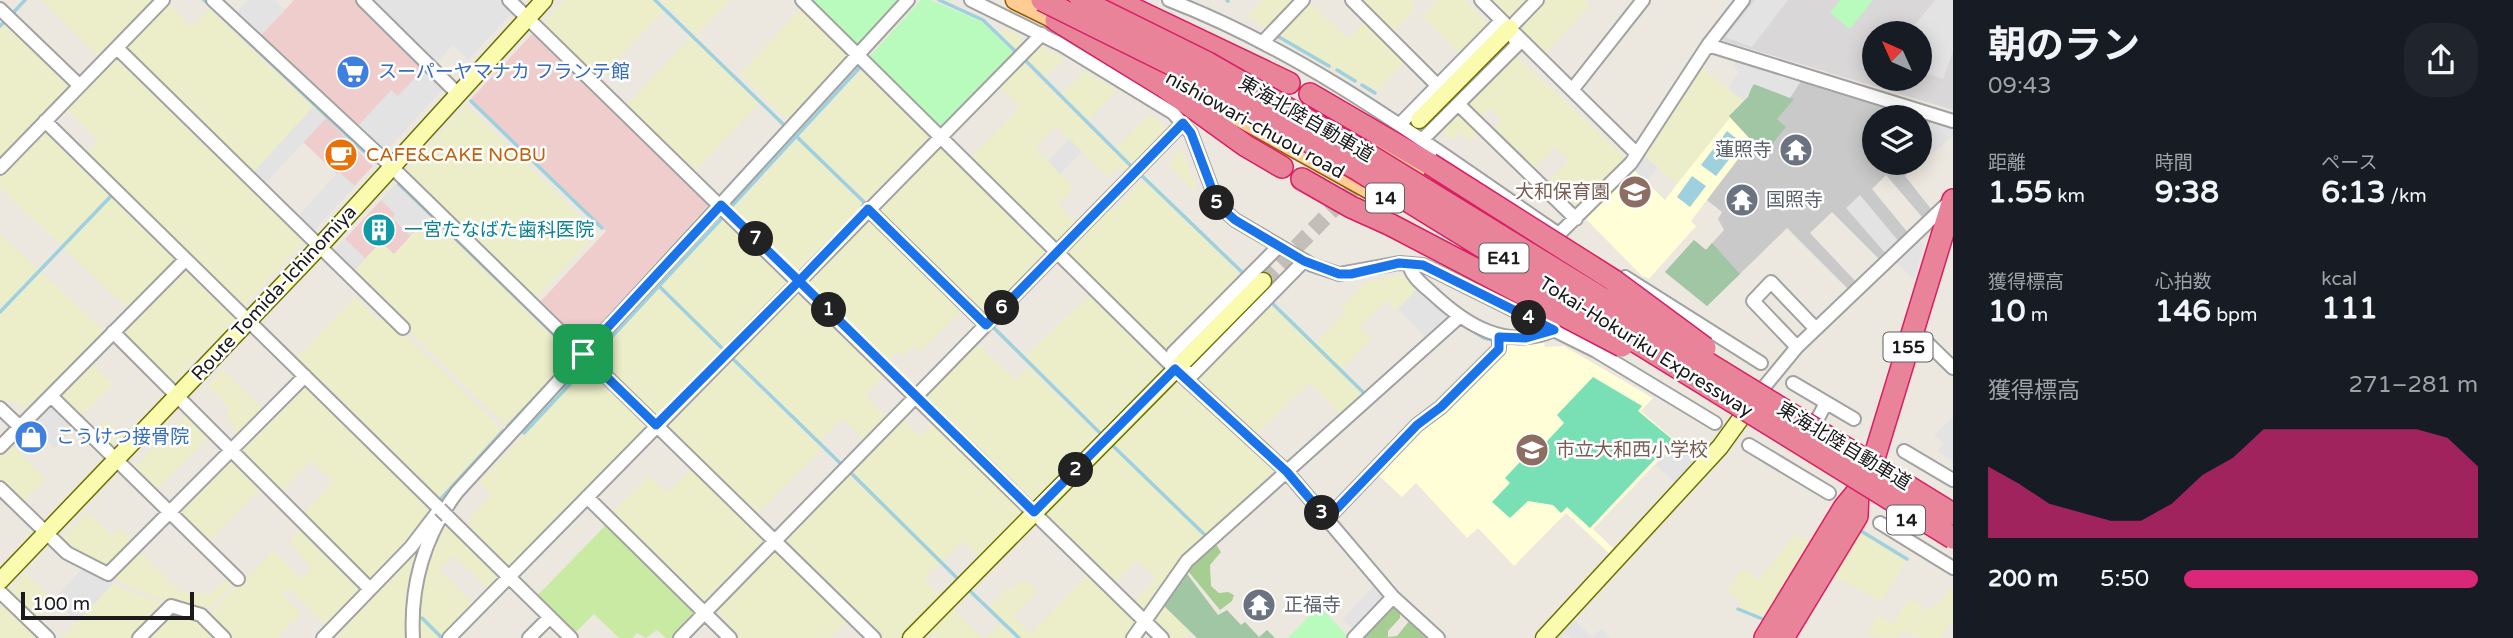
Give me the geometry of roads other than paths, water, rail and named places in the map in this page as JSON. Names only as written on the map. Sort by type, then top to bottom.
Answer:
[{"type":"highway","name":"Tokai-Hokuriku Expressway","points":[[1042,0],[1199,78],[1336,157],[1740,412],[1953,538]]},
{"type":"highway","name":"東海北陸自動車道","points":[[1081,0],[1209,63],[1358,148],[1880,463],[1953,513]]},
{"type":"highway","points":[[1115,0],[1289,83]]},
{"type":"highway","points":[[1049,27],[1163,86],[1246,146],[1282,167]]},
{"type":"highway","points":[[1310,94],[1430,164],[1613,280],[1766,393],[1880,463]]},
{"type":"highway","points":[[1302,179],[1740,412]]},
{"type":"highway","name":"155","points":[[1765,638],[1844,508],[1880,463],[1913,329],[1948,232],[1953,199]]},
{"type":"highway","name":"155","points":[[1783,638],[1857,516],[1858,491]]},
{"type":"main road","name":"Route Tomida-Ichinomiya","points":[[0,581],[320,246],[544,0]]},
{"type":"main road","name":"nishiowari-chuou road","points":[[1015,0],[1049,27],[1288,142],[1460,242],[1658,377],[1740,412],[1801,466],[1858,491],[1953,549]]},
{"type":"main road","name":"nishiowari-chuou road","points":[[1107,0],[1404,164],[1817,420],[1880,463],[1953,503]]},
{"type":"main road","points":[[1419,120],[1510,29]]},
{"type":"main road","points":[[911,638],[1263,281]]},
{"type":"main road","points":[[1544,638],[1720,446],[1740,412]]},
{"type":"street","points":[[0,168],[163,0]]},
{"type":"street","points":[[213,0],[392,167],[874,638]]},
{"type":"street","points":[[363,0],[458,94]]},
{"type":"street","points":[[509,0],[1162,638]]},
{"type":"street","points":[[802,0],[1175,369],[1287,472],[1393,597],[1438,638]]},
{"type":"street","points":[[412,638],[414,590],[425,548],[445,509],[488,456],[908,0]]},
{"type":"street","points":[[971,0],[1049,27],[1183,123],[1191,133],[1218,205],[1235,220],[1304,261],[1339,274],[1351,274],[1399,263],[1432,269],[1554,330],[1658,377],[1715,423]]},
{"type":"street","points":[[1169,0],[1263,42],[1399,124],[1665,304],[1761,363]]},
{"type":"street","points":[[1263,42],[1303,0]]},
{"type":"street","points":[[1352,0],[1437,85]]},
{"type":"street","points":[[1480,0],[1637,154]]},
{"type":"street","points":[[1510,29],[1537,0]]},
{"type":"street","points":[[1572,90],[1643,0]]},
{"type":"street","points":[[1559,234],[1637,154],[1708,45],[1743,0]]},
{"type":"street","points":[[0,9],[79,85]]},
{"type":"street","points":[[1399,124],[1498,24],[1510,29],[1517,45],[1423,139]]},
{"type":"street","points":[[449,638],[940,135],[1049,27]]},
{"type":"street","points":[[1708,45],[1953,121]]},
{"type":"street","points":[[117,48],[403,328]]},
{"type":"street","points":[[1458,104],[1576,219]]},
{"type":"street","points":[[45,121],[571,638]]},
{"type":"street","points":[[680,638],[1183,123]]},
{"type":"street","points":[[1740,412],[1797,347],[1953,199]]},
{"type":"street","points":[[868,209],[986,325]]},
{"type":"street","points":[[1175,369],[1173,353],[1279,246]]},
{"type":"street","points":[[0,447],[185,260]]},
{"type":"street","points":[[1175,369],[1193,374],[1304,261]]},
{"type":"street","points":[[1409,264],[1410,271],[1421,283],[1459,317],[1499,337],[1526,338],[1554,330]]},
{"type":"street","points":[[1797,347],[1753,301],[1772,282],[1816,329]]},
{"type":"street","points":[[1656,320],[1665,304]]},
{"type":"street","points":[[1132,638],[1187,561],[1459,317]]},
{"type":"street","points":[[1913,329],[1953,368]]},
{"type":"street","points":[[113,332],[370,589]]},
{"type":"street","points":[[1327,519],[1417,425],[1441,407],[1499,349],[1499,337]]},
{"type":"street","points":[[0,488],[67,552],[108,575],[304,376]]},
{"type":"street","points":[[1793,383],[1854,419]]},
{"type":"street","points":[[51,396],[238,579]]},
{"type":"street","points":[[1817,420],[1826,402]]},
{"type":"street","points":[[0,408],[20,427]]},
{"type":"street","points":[[1749,445],[1801,466],[1829,493]]},
{"type":"street","points":[[1904,451],[1953,480]]},
{"type":"street","points":[[587,497],[730,638]]},
{"type":"street","points":[[328,636],[444,512]]},
{"type":"street","points":[[1880,523],[1953,568]]},
{"type":"street","points":[[0,592],[48,638]]},
{"type":"street","points":[[1354,638],[1393,597]]},
{"type":"street","points":[[139,638],[171,606],[201,615],[223,638]]},
{"type":"street","points":[[529,638],[550,617]]},
{"type":"water","points":[[1727,131],[1742,143],[1716,176],[1701,165]]},
{"type":"water","points":[[1692,176],[1706,186],[1690,207],[1677,197]]},
{"type":"waterway","points":[[12,14],[25,0]]},
{"type":"waterway","points":[[204,0],[375,162]]},
{"type":"waterway","points":[[655,0],[784,125]]},
{"type":"waterway","points":[[939,0],[983,20],[1015,51]]},
{"type":"waterway","points":[[0,26],[6,20]]},
{"type":"waterway","points":[[1279,37],[1329,66]]},
{"type":"waterway","points":[[1023,58],[1133,168]]},
{"type":"waterway","points":[[729,209],[862,65]]},
{"type":"waterway","points":[[1337,70],[1355,81]]},
{"type":"waterway","points":[[1362,85],[1375,93]]},
{"type":"waterway","points":[[471,101],[602,228]]},
{"type":"waterway","points":[[796,136],[867,205]]},
{"type":"waterway","points":[[1139,173],[1245,275]]},
{"type":"waterway","points":[[399,184],[575,355],[572,358]]},
{"type":"waterway","points":[[0,312],[112,195]]},
{"type":"waterway","points":[[593,357],[723,217]]},
{"type":"waterway","points":[[659,286],[724,350]]},
{"type":"waterway","points":[[1272,303],[1365,394]]},
{"type":"waterway","points":[[1460,323],[1484,338],[1497,341]]},
{"type":"waterway","points":[[991,325],[1103,436]]},
{"type":"waterway","points":[[731,357],[841,464]]},
{"type":"waterway","points":[[508,426],[562,369]]},
{"type":"waterway","points":[[524,433],[584,369]]},
{"type":"waterway","points":[[438,502],[503,431]]},
{"type":"waterway","points":[[1110,443],[1206,536]]},
{"type":"waterway","points":[[849,471],[958,579]]},
{"type":"waterway","points":[[1861,531],[1907,559]]},
{"type":"waterway","points":[[969,590],[1019,638]]},
{"type":"waterway","points":[[1738,609],[1765,620],[1767,617]]},
{"type":"waterway","points":[[422,618],[442,638]]},
{"type":"tunnel","points":[[1263,281],[1367,175]]},
{"type":"place","name":"スーパーヤマナカ フランテ館","points":[[353,72]]},
{"type":"place","name":"蓮照寺","points":[[1796,150]]},
{"type":"place","name":"CAFE&CAKE NOBU","points":[[341,155]]},
{"type":"place","name":"大和保育園","points":[[1635,192]]},
{"type":"place","name":"国照寺","points":[[1742,200]]},
{"type":"place","name":"一宮たなばた歯科医院","points":[[379,230]]},
{"type":"place","name":"こうけつ接骨院","points":[[31,437]]},
{"type":"place","name":"市立大和西小学校","points":[[1532,450]]},
{"type":"place","name":"正福寺","points":[[1259,605]]}]
